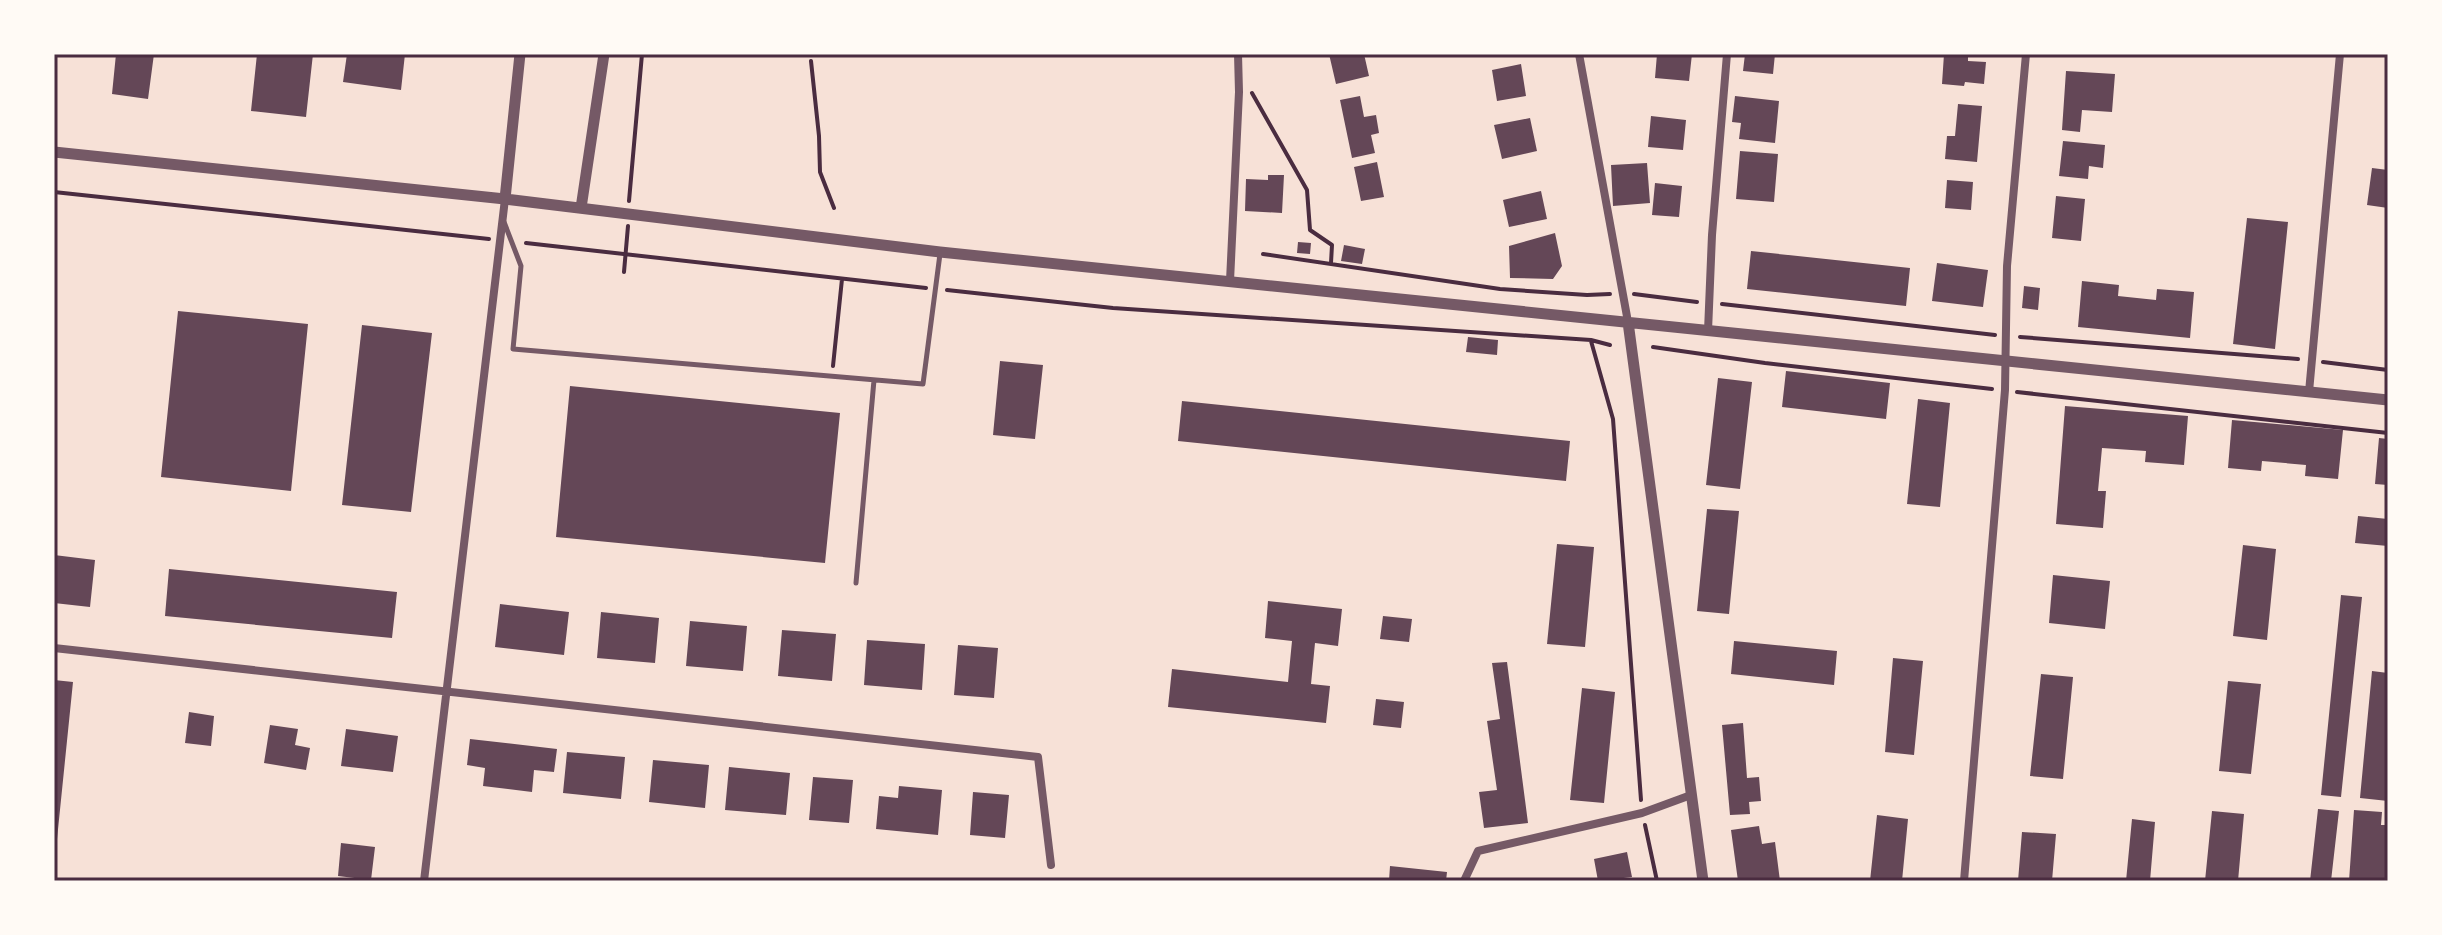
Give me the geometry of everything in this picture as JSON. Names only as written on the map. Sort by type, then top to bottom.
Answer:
[{"type":"street","points":[[424,881],[501,240],[520,54]]},
{"type":"street","points":[[581,208],[604,54]]},
{"type":"street","points":[[1230,281],[1238,54]]},
{"type":"street","points":[[1579,54],[1628,322],[1703,881]]},
{"type":"street","points":[[1708,331],[1712,235],[1727,54]]},
{"type":"street","points":[[1964,881],[2005,390],[2007,266],[2026,54]]},
{"type":"street","points":[[2309,392],[2340,54]]},
{"type":"street","points":[[54,152],[505,199],[940,252],[2388,400]]},
{"type":"street","points":[[54,648],[1038,757],[1051,865]]},
{"type":"street","points":[[1464,881],[1478,851],[1642,813],[1691,795]]},
{"type":"lane","points":[[503,221],[521,266],[513,349],[923,384],[940,252]]},
{"type":"lane","points":[[856,583],[874,380]]},
{"type":"path","points":[[624,272],[642,54]]},
{"type":"path","points":[[811,61],[820,172],[834,208]]},
{"type":"path","points":[[1238,71],[1307,190],[1310,230],[1332,245],[1331,263]]},
{"type":"path","points":[[54,192],[501,240]]},
{"type":"path","points":[[511,242],[1113,308],[1591,340],[1610,345]]},
{"type":"path","points":[[831,376],[842,279]]},
{"type":"path","points":[[2005,336],[2388,370]]},
{"type":"path","points":[[1591,340],[1613,419],[1642,813],[1657,881]]},
{"type":"path","points":[[1653,347],[1765,363],[2388,433]]},
{"type":"building","points":[[116,54],[154,54],[148,99],[112,94]]},
{"type":"building","points":[[257,54],[313,54],[306,117],[251,111]]},
{"type":"building","points":[[347,54],[405,54],[401,90],[343,82]]},
{"type":"building","points":[[1329,54],[1364,54],[1369,76],[1336,84]]},
{"type":"building","points":[[1657,54],[1692,54],[1689,81],[1655,78]]},
{"type":"building","points":[[1745,54],[1775,54],[1773,74],[1743,71]]},
{"type":"building","points":[[1944,54],[1968,55],[1968,61],[1986,62],[1984,84],[1942,84]]},
{"type":"building","points":[[1521,64],[1526,96],[1497,101],[1492,70]]},
{"type":"building","points":[[2066,71],[2115,74],[2112,112],[2082,110],[2080,132],[2062,130]]},
{"type":"building","points":[[1360,96],[1364,117],[1376,115],[1379,133],[1371,135],[1375,153],[1352,158],[1340,100]]},
{"type":"building","points":[[1735,96],[1779,101],[1775,143],[1739,139],[1741,123],[1732,122]]},
{"type":"building","points":[[1958,104],[1982,106],[1977,162],[1945,159],[1947,136],[1955,136]]},
{"type":"building","points":[[1651,116],[1686,120],[1683,150],[1648,147]]},
{"type":"building","points":[[1530,118],[1537,151],[1502,159],[1494,125]]},
{"type":"building","points":[[2063,141],[2105,145],[2103,168],[2089,166],[2088,179],[2059,176]]},
{"type":"building","points":[[1740,151],[1778,154],[1774,202],[1736,199]]},
{"type":"building","points":[[1377,162],[1384,197],[1361,201],[1354,167]]},
{"type":"building","points":[[1647,163],[1650,203],[1613,206],[1611,165]]},
{"type":"building","points":[[2372,168],[2388,170],[2388,208],[2367,205]]},
{"type":"building","points":[[1268,175],[1284,175],[1282,213],[1245,211],[1246,179],[1268,180]]},
{"type":"building","points":[[1947,180],[1973,182],[1971,210],[1945,208]]},
{"type":"building","points":[[1655,183],[1682,186],[1679,217],[1652,215]]},
{"type":"building","points":[[1541,191],[1547,219],[1509,227],[1503,200]]},
{"type":"building","points":[[2056,196],[2085,199],[2081,241],[2052,238]]},
{"type":"building","points":[[2247,218],[2288,222],[2275,349],[2233,344]]},
{"type":"building","points":[[1555,233],[1562,266],[1553,279],[1510,278],[1509,246]]},
{"type":"building","points":[[1298,242],[1311,243],[1310,254],[1297,253]]},
{"type":"building","points":[[1344,245],[1365,249],[1362,264],[1341,261]]},
{"type":"building","points":[[1751,251],[1910,268],[1906,306],[1747,289]]},
{"type":"building","points":[[1937,263],[1988,270],[1983,307],[1932,301]]},
{"type":"building","points":[[2082,281],[2119,285],[2118,296],[2156,300],[2157,289],[2194,292],[2190,338],[2078,327]]},
{"type":"building","points":[[2024,286],[2040,288],[2038,310],[2022,308]]},
{"type":"building","points":[[178,311],[308,324],[291,491],[161,477]]},
{"type":"building","points":[[362,325],[432,333],[411,512],[342,505]]},
{"type":"building","points":[[1468,337],[1498,340],[1497,355],[1466,352]]},
{"type":"building","points":[[1000,361],[1043,365],[1035,439],[993,435]]},
{"type":"building","points":[[1786,371],[1890,383],[1886,419],[1782,407]]},
{"type":"building","points":[[1718,378],[1752,382],[1740,489],[1706,485]]},
{"type":"building","points":[[570,386],[840,413],[825,563],[556,537]]},
{"type":"building","points":[[1918,399],[1950,403],[1940,507],[1907,504]]},
{"type":"building","points":[[1182,401],[1570,441],[1566,481],[1178,441]]},
{"type":"building","points":[[2065,406],[2188,416],[2184,465],[2145,462],[2146,451],[2102,448],[2098,491],[2106,491],[2103,528],[2056,524]]},
{"type":"building","points":[[2232,420],[2343,430],[2338,479],[2305,476],[2306,465],[2262,461],[2261,471],[2228,468]]},
{"type":"building","points":[[2379,438],[2388,439],[2388,485],[2375,484]]},
{"type":"building","points":[[1707,509],[1739,511],[1729,614],[1697,611]]},
{"type":"building","points":[[2358,516],[2388,519],[2388,546],[2355,543]]},
{"type":"building","points":[[1557,544],[1594,547],[1585,647],[1547,644]]},
{"type":"building","points":[[2243,545],[2276,549],[2267,640],[2233,636]]},
{"type":"building","points":[[54,555],[95,560],[90,607],[54,603]]},
{"type":"building","points":[[169,569],[397,592],[392,638],[165,616]]},
{"type":"building","points":[[2053,575],[2110,581],[2105,629],[2049,623]]},
{"type":"building","points":[[2341,595],[2362,597],[2341,797],[2321,795]]},
{"type":"building","points":[[1268,601],[1342,609],[1338,646],[1315,643],[1311,684],[1330,686],[1326,723],[1168,707],[1172,669],[1288,682],[1292,641],[1265,638]]},
{"type":"building","points":[[500,604],[569,612],[564,655],[495,647]]},
{"type":"building","points":[[601,612],[659,618],[655,663],[597,658]]},
{"type":"building","points":[[1383,616],[1412,619],[1409,642],[1380,639]]},
{"type":"building","points":[[690,621],[747,626],[743,671],[686,666]]},
{"type":"building","points":[[782,630],[836,634],[832,681],[778,676]]},
{"type":"building","points":[[867,640],[925,644],[922,690],[864,685]]},
{"type":"building","points":[[1734,641],[1837,651],[1834,685],[1731,674]]},
{"type":"building","points":[[958,645],[998,648],[994,698],[954,695]]},
{"type":"building","points":[[1893,658],[1923,661],[1914,755],[1885,752]]},
{"type":"building","points":[[1507,662],[1528,823],[1484,828],[1479,792],[1497,790],[1487,721],[1500,719],[1492,663]]},
{"type":"building","points":[[2372,671],[2388,673],[2388,801],[2360,798]]},
{"type":"building","points":[[2041,674],[2073,677],[2063,779],[2030,776]]},
{"type":"building","points":[[54,680],[73,682],[56,849],[54,849]]},
{"type":"building","points":[[2228,681],[2261,684],[2251,774],[2219,771]]},
{"type":"building","points":[[1582,688],[1615,692],[1604,803],[1570,800]]},
{"type":"building","points":[[1376,699],[1404,702],[1401,728],[1373,725]]},
{"type":"building","points":[[189,712],[214,716],[211,746],[185,743]]},
{"type":"building","points":[[1743,723],[1747,778],[1759,777],[1761,801],[1749,802],[1750,814],[1730,815],[1722,725]]},
{"type":"building","points":[[270,725],[298,729],[295,745],[310,748],[306,770],[264,763]]},
{"type":"building","points":[[346,729],[398,736],[393,772],[341,766]]},
{"type":"building","points":[[470,739],[557,749],[554,772],[534,770],[532,792],[483,786],[485,768],[467,765]]},
{"type":"building","points":[[567,752],[625,757],[621,799],[563,793]]},
{"type":"building","points":[[653,760],[709,765],[705,808],[649,802]]},
{"type":"building","points":[[729,767],[790,773],[786,815],[725,810]]},
{"type":"building","points":[[813,777],[853,780],[849,823],[809,820]]},
{"type":"building","points":[[899,786],[942,790],[938,835],[876,829],[879,796],[898,798]]},
{"type":"building","points":[[973,792],[1009,795],[1005,838],[970,835]]},
{"type":"building","points":[[2318,809],[2339,811],[2331,881],[2310,881]]},
{"type":"building","points":[[2354,810],[2382,812],[2381,825],[2388,825],[2388,881],[2349,881]]},
{"type":"building","points":[[2212,811],[2244,814],[2238,881],[2205,881]]},
{"type":"building","points":[[1877,815],[1908,819],[1902,881],[1870,881]]},
{"type":"building","points":[[2132,819],[2155,822],[2150,881],[2126,881]]},
{"type":"building","points":[[1759,826],[1762,844],[1775,842],[1780,881],[1738,881],[1731,830]]},
{"type":"building","points":[[2022,832],[2056,834],[2052,881],[2018,881]]},
{"type":"building","points":[[341,843],[375,847],[371,880],[338,876]]},
{"type":"building","points":[[1627,852],[1632,877],[1598,881],[1594,859]]},
{"type":"building","points":[[1390,866],[1447,872],[1446,881],[1389,881]]}]
